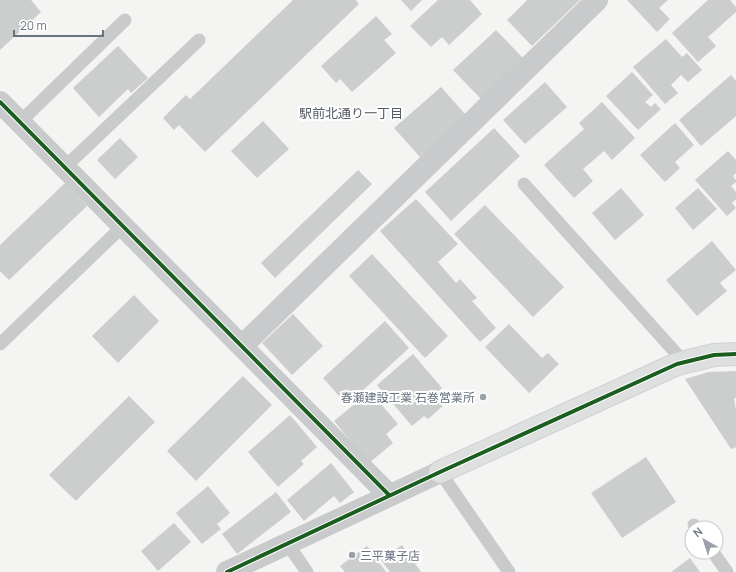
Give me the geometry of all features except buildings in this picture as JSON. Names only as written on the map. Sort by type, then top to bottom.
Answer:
[{"type":"street","points":[[242,346],[597,0]]},
{"type":"street","points":[[0,102],[389,496]]},
{"type":"street","points":[[227,572],[440,472],[684,362],[714,354],[736,354]]},
{"type":"lane","points":[[20,122],[125,20]]},
{"type":"lane","points":[[65,167],[199,40]]},
{"type":"lane","points":[[524,184],[684,362]]},
{"type":"lane","points":[[0,344],[123,226]]},
{"type":"lane","points":[[440,472],[509,572]]},
{"type":"lane","points":[[287,543],[307,572]]},
{"type":"lane","points":[[719,560],[727,572]]},
{"type":"cycle path","points":[[0,102],[389,495]]},
{"type":"cycle path","points":[[227,572],[440,472],[677,364],[714,355],[736,354]]},
{"type":"place","name":"春瀬建設工業 石巻営業所","points":[[483,397]]},
{"type":"place","name":"三平菓子店","points":[[352,555]]},
{"type":"district","name":"駅前北通り一丁目","points":[[351,113]]}]
